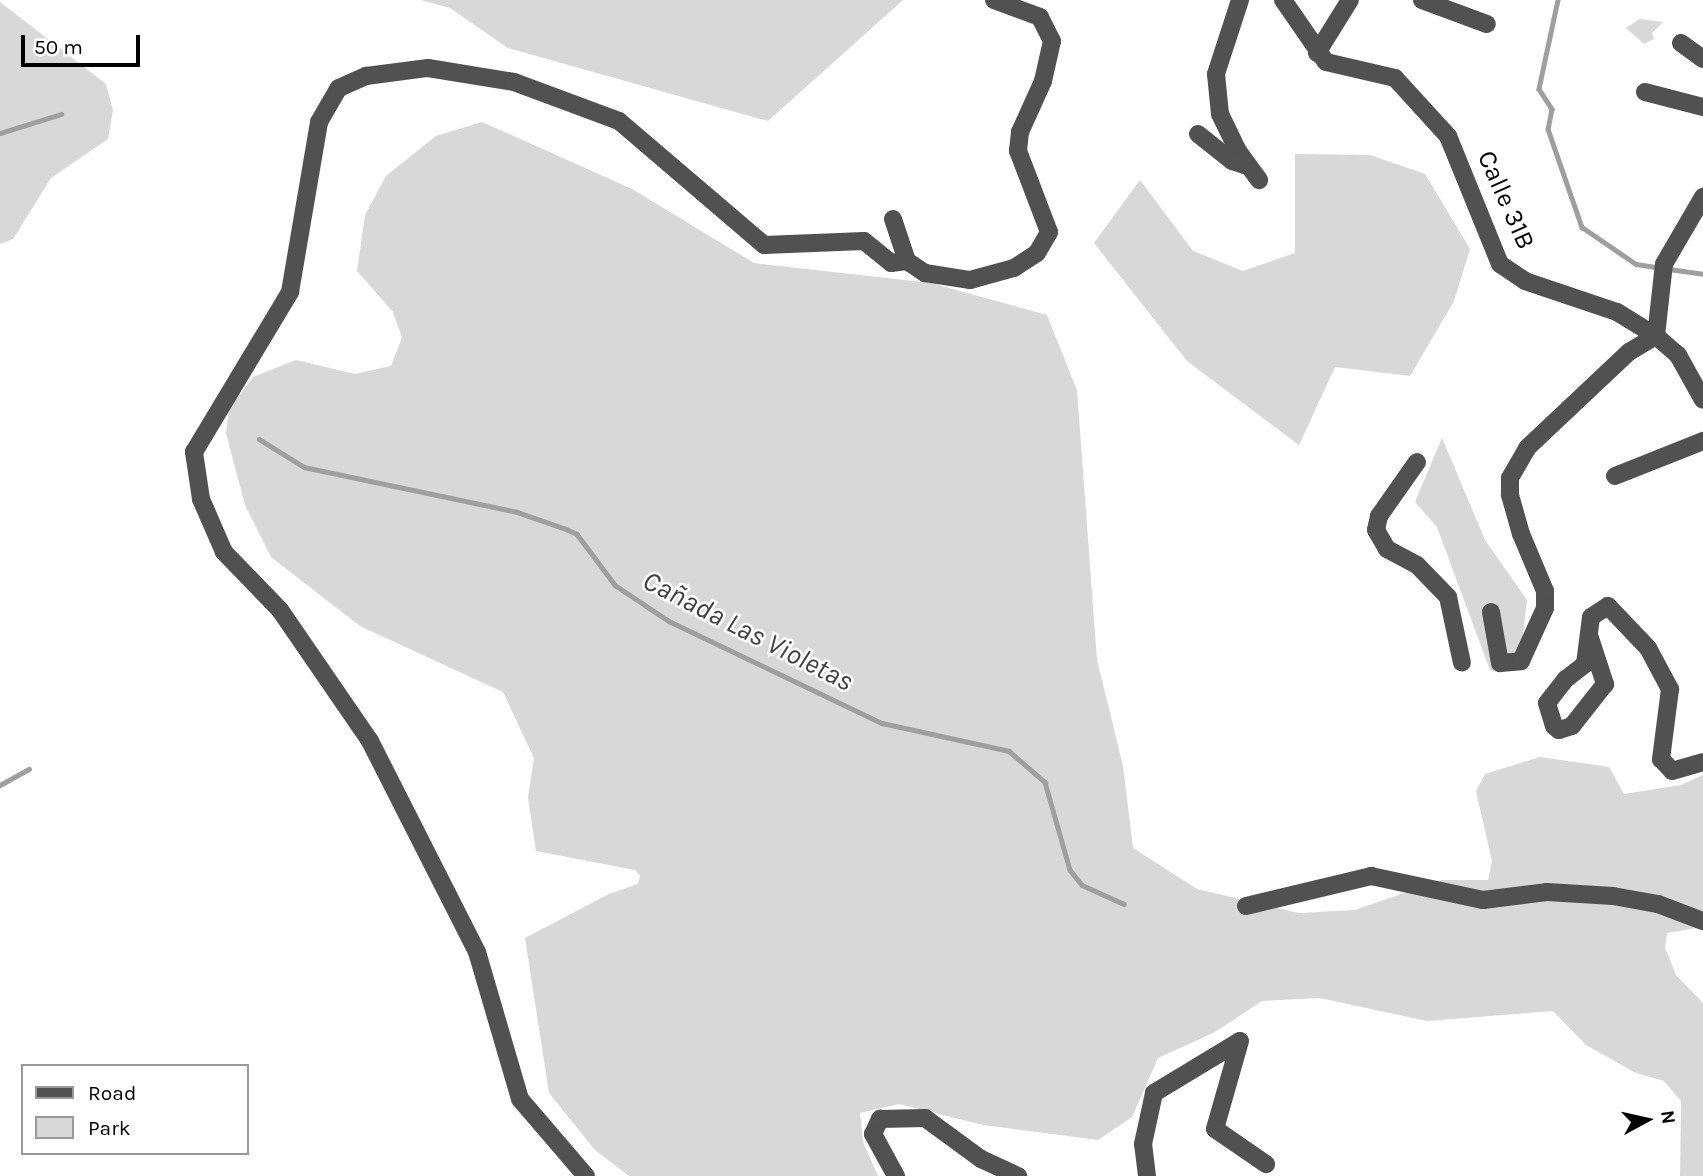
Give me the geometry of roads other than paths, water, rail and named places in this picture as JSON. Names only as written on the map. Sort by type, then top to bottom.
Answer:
[{"type":"street","points":[[586,1176],[520,1099],[477,952],[370,741],[280,610],[224,552],[201,499],[194,452],[290,292],[319,122],[339,88],[366,76],[428,68],[514,82],[619,121],[764,245],[864,241],[891,262],[907,261],[925,273],[971,281],[988,278],[1037,253],[1049,232],[1018,151],[1020,132],[1043,81],[1052,41],[1040,18],[994,0]]},
{"type":"street","points":[[1198,134],[1232,161],[1254,173],[1220,114],[1216,74],[1240,0]]},
{"type":"street","name":"Calle 31B","points":[[1283,0],[1317,52],[1337,67],[1382,72],[1406,88],[1448,136],[1500,264],[1525,281],[1617,312],[1656,336],[1678,355],[1701,390]]},
{"type":"street","points":[[1422,0],[1487,23]]},
{"type":"street","points":[[1317,52],[1344,5]]},
{"type":"street","points":[[1681,43],[1703,59]]},
{"type":"street","points":[[1645,92],[1703,107]]},
{"type":"street","points":[[1491,612],[1500,663],[1521,661],[1545,608],[1545,591],[1510,495],[1516,463],[1629,352],[1656,336],[1664,264],[1694,225],[1703,197]]},
{"type":"street","points":[[894,219],[907,261]]},
{"type":"street","points":[[1615,476],[1703,440]]},
{"type":"street","points":[[1417,462],[1379,516],[1377,530],[1387,549],[1417,565],[1448,597],[1462,663]]},
{"type":"street","points":[[1589,635],[1605,684],[1573,726],[1559,730],[1549,718],[1547,703],[1566,679],[1585,664],[1589,635],[1596,610],[1614,608],[1647,648],[1670,689],[1661,759],[1672,771],[1703,762]]},
{"type":"street","points":[[1246,906],[1371,876],[1483,900],[1547,891],[1613,896],[1658,904],[1703,920]]},
{"type":"street","points":[[1147,1176],[1143,1144],[1154,1093],[1240,1041],[1215,1129],[1266,1164]]},
{"type":"street","points":[[895,1176],[873,1134],[880,1119],[925,1118],[981,1159],[1018,1176]]},
{"type":"waterway","points":[[1558,0],[1539,89],[1552,109],[1548,129],[1582,227],[1636,264],[1660,268]]},
{"type":"waterway","points":[[0,133],[61,114]]},
{"type":"waterway","points":[[1669,269],[1703,274]]},
{"type":"waterway","name":"Cañada Las Violetas","points":[[259,439],[304,467],[517,512],[566,529],[577,534],[615,585],[669,621],[882,723],[1009,751],[1045,782],[1070,870],[1082,885],[1124,904]]},
{"type":"waterway","points":[[0,785],[29,769]]}]
